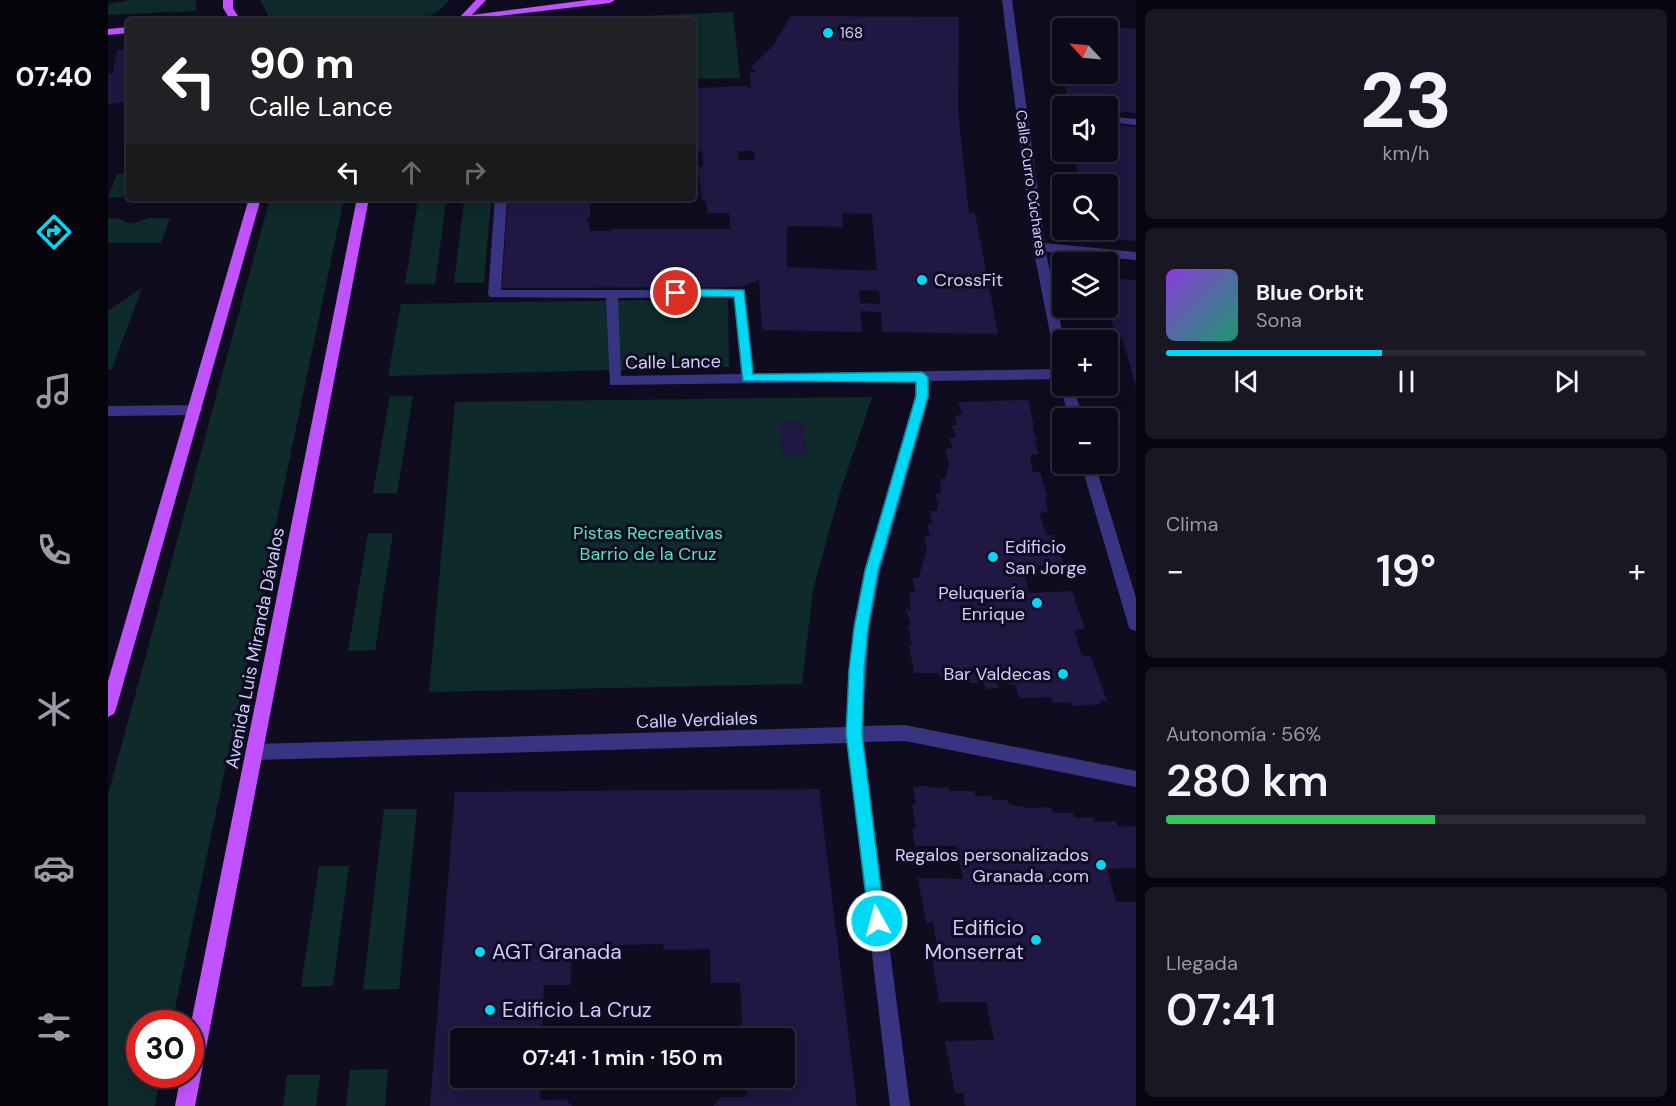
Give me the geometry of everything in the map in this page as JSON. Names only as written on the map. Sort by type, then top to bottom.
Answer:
[{"type":"main road","points":[[228,0],[228,8],[234,18]]},
{"type":"main road","points":[[465,18],[481,0]]},
{"type":"main road","points":[[478,18],[610,0]]},
{"type":"main road","points":[[108,32],[126,30]]},
{"type":"main road","points":[[108,709],[196,410],[254,201]]},
{"type":"main road","name":"Avenida Luis Miranda Dávalos","points":[[185,1106],[362,201]]},
{"type":"street","name":"Calle Curro Cúchares","points":[[1007,0],[1039,247],[1055,330]]},
{"type":"street","points":[[1118,120],[1136,122]]},
{"type":"street","name":"Calle Lance","points":[[501,201],[494,294],[740,293],[747,378]]},
{"type":"street","points":[[1039,247],[1136,256]]},
{"type":"street","name":"Calle Lance","points":[[612,293],[615,381],[1052,374]]},
{"type":"street","points":[[900,1106],[854,734],[861,628],[872,571],[922,396],[922,377]]},
{"type":"street","points":[[108,411],[196,410]]},
{"type":"street","points":[[1091,474],[1136,624]]},
{"type":"street","name":"Calle Verdiales","points":[[255,752],[905,733],[1136,779]]},
{"type":"green space","points":[[130,0],[196,0],[196,11],[108,15],[108,4]]},
{"type":"green space","points":[[260,0],[449,0],[442,8],[427,18],[272,18],[268,15]]},
{"type":"green space","points":[[733,12],[740,78],[696,79],[696,18],[621,18]]},
{"type":"green space","points":[[117,174],[126,174],[126,196],[108,198]]},
{"type":"green space","points":[[269,201],[343,201],[175,1010],[126,1010],[126,1088],[158,1088],[155,1106],[108,1106],[108,795]]},
{"type":"green space","points":[[418,201],[446,201],[435,284],[405,284]]},
{"type":"green space","points":[[464,201],[491,201],[484,283],[454,283]]},
{"type":"green space","points":[[108,218],[117,218],[131,224],[149,218],[170,218],[161,243],[108,243]]},
{"type":"green space","points":[[142,288],[112,369],[108,369],[108,311]]},
{"type":"green space","points":[[728,299],[729,367],[388,376],[401,304]]},
{"type":"green space","points":[[390,396],[413,396],[397,493],[373,493]]},
{"type":"green space","name":"Pistas Recreativas Barrio de la Cruz","points":[[872,397],[839,495],[813,590],[802,684],[429,692],[455,402]]},
{"type":"green space","points":[[368,533],[393,533],[375,650],[348,651]]},
{"type":"green space","points":[[384,809],[417,809],[399,989],[363,990]]},
{"type":"green space","points":[[319,866],[349,866],[333,986],[301,987]]},
{"type":"green space","points":[[388,1069],[385,1106],[346,1106],[350,1070]]},
{"type":"green space","points":[[287,1075],[320,1075],[316,1106],[283,1106]]},
{"type":"building","points":[[791,16],[959,17],[958,111],[969,213],[975,213],[998,334],[882,332],[881,312],[860,311],[862,332],[762,330],[759,280],[741,287],[502,288],[508,201],[590,201],[590,218],[587,218],[590,231],[731,229],[729,213],[707,213],[706,201],[702,201],[698,167],[703,167],[702,151],[696,151],[696,88],[746,86],[751,89],[750,73],[757,71],[750,68],[773,46]],"holes":[[[738,151],[754,151],[755,160],[739,160]],[[842,213],[872,214],[877,271],[787,267],[787,226],[843,227]],[[859,290],[879,291],[880,304],[860,303]]]},
{"type":"building","points":[[1118,28],[1136,29],[1136,113],[1118,111],[1118,96],[1067,96],[1065,84],[1118,84]]},
{"type":"building","points":[[126,49],[126,102],[108,104],[108,74],[113,73],[117,50]]},
{"type":"building","points":[[1118,125],[1136,127],[1136,241],[1118,239],[1118,174],[1078,174],[1076,162],[1118,162]]},
{"type":"building","points":[[1118,279],[1136,280],[1136,388],[1122,337],[1118,337],[1118,330],[1114,330],[1111,318],[1118,318]]},
{"type":"building","name":"Edificio San Jorge","points":[[1028,400],[1034,427],[1032,427],[1037,441],[1034,440],[1039,454],[1030,455],[1033,472],[1040,472],[1047,496],[1045,496],[1048,512],[1040,514],[1046,535],[1054,535],[1064,565],[1022,566],[1029,593],[1072,591],[1085,629],[1074,630],[1082,656],[1091,656],[1107,701],[1100,701],[1101,704],[1072,706],[1070,702],[1053,703],[1051,697],[1019,698],[1015,685],[997,682],[999,688],[986,689],[984,683],[962,683],[961,677],[941,679],[939,673],[914,673],[909,645],[912,645],[908,626],[911,626],[906,609],[911,610],[909,593],[916,592],[912,578],[919,578],[927,548],[924,537],[930,536],[927,525],[933,524],[930,511],[937,511],[938,504],[935,494],[941,494],[940,479],[945,479],[949,463],[945,449],[953,448],[949,438],[956,437],[951,425],[957,425],[955,416],[962,414],[958,402]]},
{"type":"building","points":[[778,421],[803,421],[807,455],[781,455]]},
{"type":"building","name":"Edificio Monserrat","points":[[919,785],[935,788],[949,787],[950,791],[974,791],[976,797],[990,795],[994,800],[1008,800],[1009,804],[1029,808],[1050,807],[1054,813],[1073,813],[1074,818],[1093,817],[1095,822],[1115,821],[1119,827],[1136,826],[1136,868],[1107,869],[1116,902],[1136,902],[1136,1106],[965,1106],[963,1093],[955,1093],[945,1041],[994,1040],[986,1002],[939,1002],[932,958],[939,958],[933,922],[926,923],[918,878],[963,879],[956,846],[915,846],[912,829],[916,828],[912,805],[916,803],[913,787],[919,788]]},
{"type":"building","name":"Edificio La Cruz","points":[[819,789],[857,1106],[713,1106],[721,1097],[747,1097],[746,1088],[795,1088],[795,1028],[742,1028],[740,983],[711,983],[710,949],[664,950],[663,944],[618,945],[618,950],[572,950],[571,985],[544,985],[542,1028],[450,1028],[450,1088],[541,1088],[540,1100],[566,1099],[572,1106],[430,1106],[455,792]]},
{"type":"place","name":"168","points":[[828,33]]},
{"type":"place","name":"CrossFit","points":[[922,280]]},
{"type":"place","name":"Edificio San Jorge","points":[[993,557]]},
{"type":"place","name":"Peluquería Enrique","points":[[1037,603]]},
{"type":"place","name":"Bar Valdecas","points":[[1063,674]]},
{"type":"place","name":"Regalos personalizados Granada .com","points":[[1101,865]]},
{"type":"place","name":"Edificio Monserrat","points":[[1036,940]]},
{"type":"place","name":"AGT Granada","points":[[480,952]]},
{"type":"place","name":"Edificio La Cruz","points":[[490,1010]]},
{"type":"route","points":[[676,293],[740,293],[747,378],[922,377],[922,396],[872,571],[861,628],[857,670],[854,734],[877,921]]}]
